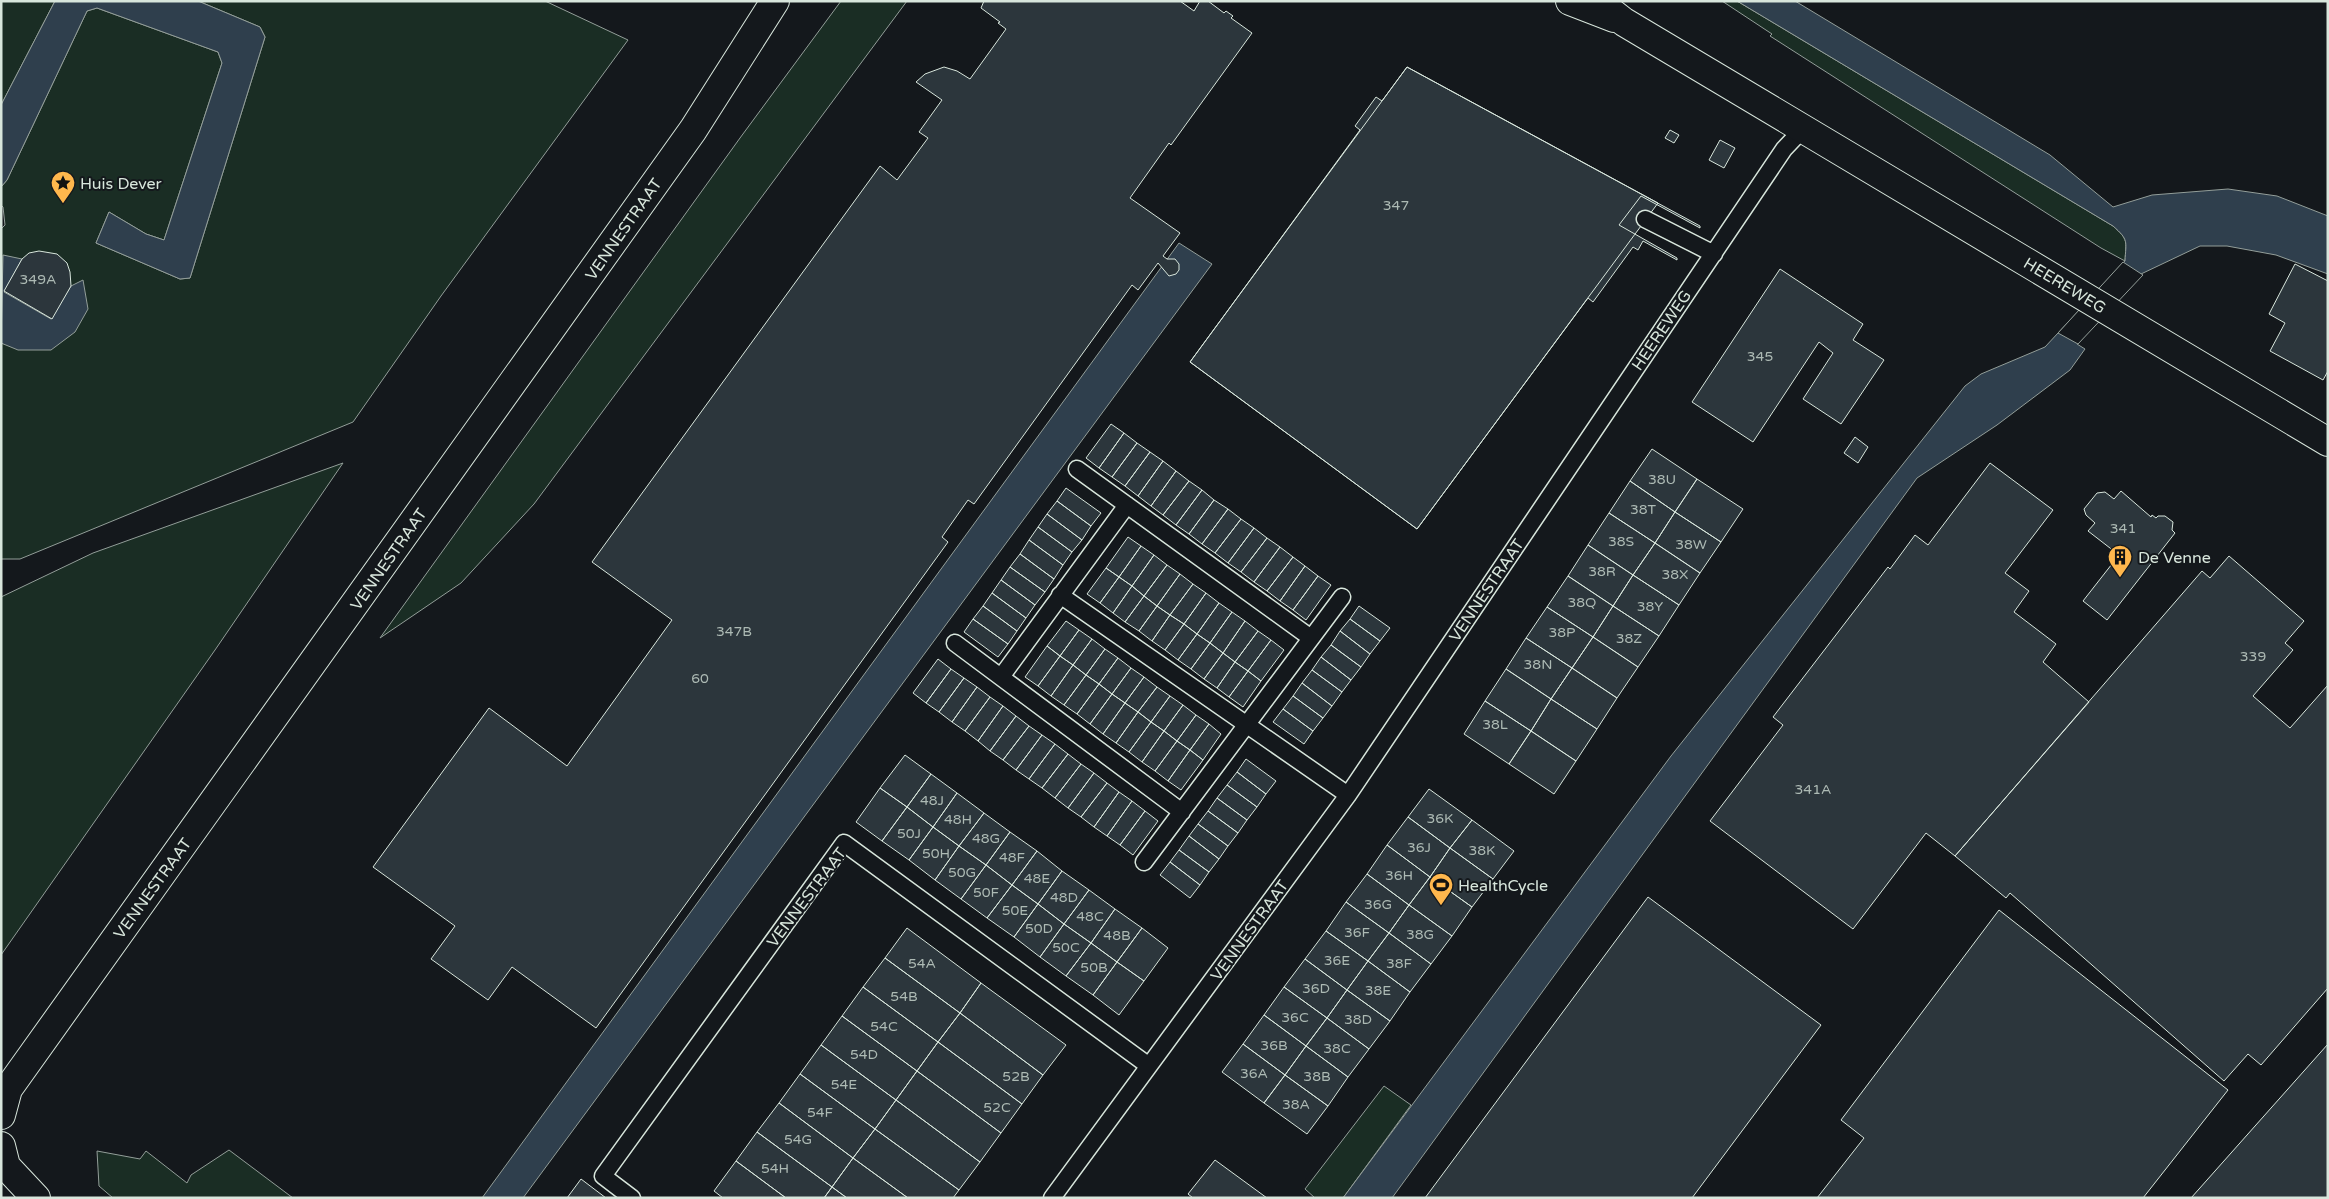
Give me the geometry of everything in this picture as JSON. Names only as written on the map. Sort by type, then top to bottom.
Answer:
[{"type":"street","name":"VENNESTRAAT","points":[[1,1115],[8,1089],[693,130],[743,55],[775,1]]},
{"type":"street","name":"HEEREWEG","points":[[1570,1],[1624,22]]},
{"type":"street","name":"HEEREWEG","points":[[1597,1],[1624,22],[2328,442]]},
{"type":"street","points":[[1,1146],[6,1166],[36,1198]]},
{"type":"lane","name":"HEEREWEG","points":[[1624,386],[1784,149],[1803,129]]},
{"type":"lane","points":[[1645,219],[1714,254]]},
{"type":"lane","name":"VENNESTRAAT","points":[[1052,1198],[1348,795],[1624,386]]},
{"type":"lane","points":[[1077,469],[1311,638]]},
{"type":"lane","points":[[1001,677],[1127,505]]},
{"type":"lane","points":[[1060,595],[1348,795]]},
{"type":"lane","points":[[1144,862],[1342,597]]},
{"type":"lane","points":[[955,643],[1182,812]]},
{"type":"lane","name":"VENNESTRAAT","points":[[632,1198],[603,1176],[844,843],[1149,1066]]},
{"type":"green space","points":[[1,1],[55,1],[1,105]]},
{"type":"green space","points":[[198,1],[545,1],[628,40],[441,296],[353,422],[20,559],[1,559],[1,229],[5,225],[3,207],[1,205],[1,187],[7,180],[87,11],[97,8],[218,52],[222,63],[164,240],[146,234],[109,212],[96,243],[180,279],[190,278],[265,37],[260,27]]},
{"type":"green space","points":[[841,1],[907,1],[534,504],[461,583],[380,638],[740,138]]},
{"type":"green space","points":[[1722,1],[1737,1],[2113,226],[2124,238],[2126,249],[2125,261],[2101,248],[1770,36],[1772,34]]},
{"type":"green space","points":[[343,463],[215,650],[1,955],[1,597],[93,553]]},
{"type":"green space","points":[[1384,1086],[1411,1105],[1343,1198],[1315,1198],[1305,1189]]},
{"type":"green space","points":[[229,1150],[293,1198],[113,1198],[99,1186],[97,1151],[140,1159],[146,1151],[187,1183],[191,1175]]},
{"type":"water","points":[[55,1],[198,1],[260,27],[265,37],[190,278],[180,279],[96,243],[109,212],[146,234],[164,240],[222,63],[218,52],[97,8],[87,11],[7,180],[1,187],[1,105]]},
{"type":"water","points":[[1737,1],[1795,1],[2050,155],[2113,207],[2152,195],[2228,189],[2277,196],[2328,216],[2328,274],[2276,255],[2227,246],[2200,246],[2141,274],[2077,344],[2085,349],[2070,370],[1997,425],[1917,478],[1392,1198],[1343,1198],[1671,756],[1965,386],[1981,374],[2045,347],[2125,261],[2126,249],[2124,238],[2113,226]]},
{"type":"water","points":[[1179,243],[1212,264],[523,1198],[482,1198]]},
{"type":"water","points":[[3,255],[22,259],[4,292],[51,319],[71,286],[83,280],[88,309],[75,332],[51,350],[18,350],[1,343]]},
{"type":"pier","points":[[2123,262],[2143,275],[2078,344],[2058,333]]},
{"type":"building","points":[[984,1],[1180,1],[1194,11],[1200,1],[1208,1],[1224,13],[1226,11],[1233,16],[1231,18],[1252,33],[1130,198],[1180,233],[1163,256],[1167,259],[1175,259],[1179,264],[1179,270],[1176,274],[1169,276],[1158,263],[1138,290],[1132,285],[974,504],[968,500],[942,537],[948,542],[596,1028],[512,967],[488,1000],[431,959],[455,926],[373,867],[489,708],[567,766],[672,620],[592,562],[880,166],[897,180],[928,138],[919,132],[942,100],[916,82],[925,74],[944,67],[957,71],[970,79],[1006,29],[998,23],[1000,22],[981,8]]},
{"type":"building","points":[[1407,67],[1700,226],[1700,228],[1641,196],[1619,225],[1677,258],[1677,260],[1643,241],[1638,250],[1633,247],[1593,302],[1588,298],[1417,529],[1190,362],[1360,130],[1355,126],[1376,97],[1382,101]]},
{"type":"building","points":[[1407,67],[1658,203],[1417,529],[1190,362]]},
{"type":"building","points":[[1670,130],[1679,135],[1674,143],[1665,138]]},
{"type":"building","points":[[1720,140],[1735,148],[1724,168],[1709,160]]},
{"type":"building","points":[[39,251],[57,254],[67,263],[70,272],[71,286],[52,319],[4,291],[22,259],[29,253]]},
{"type":"building","points":[[2295,264],[2328,281],[2328,371],[2323,380],[2270,351],[2285,323],[2269,314]]},
{"type":"building","points":[[1780,269],[1863,324],[1853,340],[1884,360],[1841,424],[1803,399],[1833,353],[1819,342],[1753,442],[1692,402]]},
{"type":"building","points":[[1111,424],[1124,433],[1099,468],[1086,458]]},
{"type":"building","points":[[1124,433],[1137,443],[1112,477],[1099,468]]},
{"type":"building","points":[[1855,437],[1868,447],[1858,463],[1844,453]]},
{"type":"building","points":[[1137,443],[1150,452],[1125,486],[1112,477]]},
{"type":"building","points":[[1652,449],[1697,479],[1675,512],[1630,481]]},
{"type":"building","points":[[1150,452],[1163,461],[1138,496],[1125,486]]},
{"type":"building","points":[[1163,461],[1176,471],[1151,506],[1138,496]]},
{"type":"building","points":[[1990,463],[2053,510],[2005,573],[2029,591],[2014,612],[2056,644],[2043,662],[2089,702],[1955,856],[1926,833],[1853,929],[1710,821],[1783,725],[1773,717],[1888,567],[1890,569],[1915,535],[1928,545]]},
{"type":"building","points":[[1176,471],[1189,481],[1163,515],[1151,506]]},
{"type":"building","points":[[1697,479],[1743,509],[1721,542],[1675,512]]},
{"type":"building","points":[[1189,481],[1202,490],[1176,525],[1163,515]]},
{"type":"building","points":[[1630,481],[1675,512],[1655,543],[1609,513]]},
{"type":"building","points":[[1066,488],[1101,513],[1091,526],[1057,501]]},
{"type":"building","points":[[1202,490],[1214,500],[1189,534],[1176,525]]},
{"type":"building","name":"De Venne","points":[[2121,491],[2151,517],[2152,515],[2156,518],[2158,516],[2165,516],[2173,522],[2172,530],[2175,533],[2107,620],[2083,601],[2119,555],[2088,531],[2095,523],[2086,515],[2084,509],[2097,493],[2105,492],[2114,499]]},
{"type":"building","points":[[1214,500],[1228,509],[1202,544],[1189,534]]},
{"type":"building","points":[[1057,501],[1091,526],[1082,540],[1047,514]]},
{"type":"building","points":[[1228,509],[1241,519],[1215,553],[1202,544]]},
{"type":"building","points":[[1675,512],[1721,542],[1700,573],[1655,543]]},
{"type":"building","points":[[1609,513],[1655,543],[1633,575],[1588,545]]},
{"type":"building","points":[[1047,514],[1082,540],[1072,552],[1038,527]]},
{"type":"building","points":[[1241,519],[1254,528],[1228,563],[1215,553]]},
{"type":"building","points":[[1038,527],[1072,552],[1063,565],[1029,540]]},
{"type":"building","points":[[1254,528],[1267,538],[1241,572],[1228,563]]},
{"type":"building","points":[[1128,537],[1141,546],[1119,577],[1106,568]]},
{"type":"building","points":[[1267,538],[1280,547],[1254,582],[1241,572]]},
{"type":"building","points":[[1029,540],[1063,565],[1054,579],[1020,554]]},
{"type":"building","points":[[1655,543],[1700,573],[1679,605],[1633,575]]},
{"type":"building","points":[[1588,545],[1633,575],[1613,606],[1568,576]]},
{"type":"building","points":[[1141,546],[1154,555],[1132,586],[1119,577]]},
{"type":"building","points":[[1280,547],[1293,557],[1267,591],[1254,582]]},
{"type":"building","points":[[1020,554],[1054,579],[1045,592],[1010,567]]},
{"type":"building","points":[[1154,555],[1167,565],[1144,596],[1132,586]]},
{"type":"building","points":[[2229,556],[2304,621],[2285,643],[2293,650],[2253,696],[2290,728],[2328,685],[2328,988],[2261,1065],[2248,1054],[2224,1081],[2010,893],[2006,898],[1955,856],[2202,571],[2210,578]]},
{"type":"building","points":[[1293,557],[1305,566],[1280,601],[1267,591]]},
{"type":"building","points":[[1167,565],[1180,574],[1157,606],[1144,596]]},
{"type":"building","points":[[1305,566],[1318,576],[1293,610],[1280,601]]},
{"type":"building","points":[[1010,567],[1045,592],[1035,605],[1001,580]]},
{"type":"building","points":[[1106,568],[1119,577],[1100,603],[1087,594]]},
{"type":"building","points":[[1180,574],[1193,584],[1170,615],[1157,606]]},
{"type":"building","points":[[1633,575],[1679,605],[1659,636],[1613,606]]},
{"type":"building","points":[[1318,576],[1331,585],[1306,620],[1293,610]]},
{"type":"building","points":[[1568,576],[1613,606],[1593,637],[1547,607]]},
{"type":"building","points":[[1119,577],[1132,586],[1113,613],[1100,603]]},
{"type":"building","points":[[1001,580],[1035,605],[1026,618],[992,593]]},
{"type":"building","points":[[1193,584],[1206,593],[1184,624],[1170,615]]},
{"type":"building","points":[[1132,586],[1144,596],[1125,622],[1113,613]]},
{"type":"building","points":[[992,593],[1026,618],[1017,631],[983,606]]},
{"type":"building","points":[[1206,593],[1219,603],[1197,634],[1184,624]]},
{"type":"building","points":[[1144,596],[1157,606],[1139,631],[1125,622]]},
{"type":"building","points":[[1219,603],[1232,612],[1210,643],[1197,634]]},
{"type":"building","points":[[983,606],[1017,631],[1008,644],[973,619]]},
{"type":"building","points":[[1157,606],[1170,615],[1152,641],[1139,631]]},
{"type":"building","points":[[1359,606],[1390,628],[1380,641],[1350,619]]},
{"type":"building","points":[[1613,606],[1659,636],[1638,667],[1593,637]]},
{"type":"building","points":[[1547,607],[1593,637],[1572,668],[1526,638]]},
{"type":"building","points":[[1232,612],[1245,621],[1223,653],[1210,643]]},
{"type":"building","points":[[1170,615],[1184,624],[1165,650],[1152,641]]},
{"type":"building","points":[[973,619],[1008,644],[998,657],[964,632]]},
{"type":"building","points":[[1350,619],[1380,641],[1370,654],[1340,631]]},
{"type":"building","points":[[1066,621],[1079,630],[1060,656],[1047,646]]},
{"type":"building","points":[[1245,621],[1258,631],[1235,662],[1223,653]]},
{"type":"building","points":[[1184,624],[1197,634],[1178,660],[1165,650]]},
{"type":"building","points":[[1079,630],[1092,639],[1073,665],[1060,656]]},
{"type":"building","points":[[1258,631],[1271,640],[1248,671],[1235,662]]},
{"type":"building","points":[[1340,631],[1370,654],[1361,667],[1331,645]]},
{"type":"building","points":[[1197,634],[1210,643],[1191,669],[1178,660]]},
{"type":"building","points":[[1593,637],[1638,667],[1617,698],[1572,668]]},
{"type":"building","points":[[1526,638],[1572,668],[1551,699],[1506,669]]},
{"type":"building","points":[[1092,639],[1105,649],[1086,675],[1073,665]]},
{"type":"building","points":[[1271,640],[1284,650],[1261,681],[1248,671]]},
{"type":"building","points":[[1210,643],[1223,653],[1204,679],[1191,669]]},
{"type":"building","points":[[1331,645],[1361,667],[1351,680],[1321,657]]},
{"type":"building","points":[[1047,646],[1060,656],[1038,686],[1025,677]]},
{"type":"building","points":[[1105,649],[1118,658],[1099,684],[1086,675]]},
{"type":"building","points":[[1223,653],[1235,662],[1217,688],[1204,679]]},
{"type":"building","points":[[1060,656],[1073,665],[1051,696],[1038,686]]},
{"type":"building","points":[[1321,657],[1351,680],[1342,692],[1312,670]]},
{"type":"building","points":[[1118,658],[1131,668],[1112,694],[1099,684]]},
{"type":"building","points":[[938,659],[951,669],[926,703],[913,693]]},
{"type":"building","points":[[1235,662],[1248,671],[1229,697],[1217,688]]},
{"type":"building","points":[[1073,665],[1086,675],[1064,705],[1051,696]]},
{"type":"building","points":[[1131,668],[1144,677],[1125,703],[1112,694]]},
{"type":"building","points":[[1572,668],[1617,698],[1597,729],[1551,699]]},
{"type":"building","points":[[951,669],[964,678],[939,712],[926,703]]},
{"type":"building","points":[[1506,669],[1551,699],[1531,731],[1485,701]]},
{"type":"building","points":[[1312,670],[1342,692],[1332,706],[1302,683]]},
{"type":"building","points":[[1248,671],[1261,681],[1243,707],[1229,697]]},
{"type":"building","points":[[1086,675],[1099,684],[1077,714],[1064,705]]},
{"type":"building","points":[[1144,677],[1157,687],[1138,712],[1125,703]]},
{"type":"building","points":[[964,678],[977,687],[952,722],[939,712]]},
{"type":"building","points":[[1302,683],[1332,706],[1323,718],[1293,696]]},
{"type":"building","points":[[1099,684],[1112,694],[1090,724],[1077,714]]},
{"type":"building","points":[[977,687],[990,697],[965,731],[952,722]]},
{"type":"building","points":[[1157,687],[1170,696],[1151,722],[1138,712]]},
{"type":"building","points":[[1112,694],[1125,703],[1103,734],[1090,724]]},
{"type":"building","points":[[1170,696],[1183,705],[1164,731],[1151,722]]},
{"type":"building","points":[[1293,696],[1323,718],[1313,731],[1283,709]]},
{"type":"building","points":[[990,697],[1003,706],[978,741],[965,731]]},
{"type":"building","points":[[1551,699],[1597,729],[1576,761],[1531,731]]},
{"type":"building","points":[[1485,701],[1531,731],[1509,764],[1464,734]]},
{"type":"building","points":[[1125,703],[1138,712],[1116,743],[1103,734]]},
{"type":"building","points":[[1183,705],[1196,715],[1177,741],[1164,731]]},
{"type":"building","points":[[1003,706],[1016,716],[990,751],[978,741]]},
{"type":"building","points":[[1283,709],[1313,731],[1304,744],[1273,722]]},
{"type":"building","points":[[1138,712],[1151,722],[1129,752],[1116,743]]},
{"type":"building","points":[[1196,715],[1209,724],[1190,750],[1177,741]]},
{"type":"building","points":[[1016,716],[1029,726],[1003,760],[990,751]]},
{"type":"building","points":[[1151,722],[1164,731],[1142,762],[1129,752]]},
{"type":"building","points":[[1209,724],[1221,734],[1203,760],[1190,750]]},
{"type":"building","points":[[1029,726],[1042,735],[1016,770],[1003,760]]},
{"type":"building","points":[[1164,731],[1177,741],[1155,771],[1142,762]]},
{"type":"building","points":[[1531,731],[1576,761],[1554,794],[1509,764]]},
{"type":"building","points":[[1042,735],[1055,744],[1029,779],[1016,770]]},
{"type":"building","points":[[1177,741],[1190,750],[1168,781],[1155,771]]},
{"type":"building","points":[[1055,744],[1068,754],[1042,788],[1029,779]]},
{"type":"building","points":[[1190,750],[1203,760],[1181,790],[1168,781]]},
{"type":"building","points":[[1068,754],[1081,764],[1055,798],[1042,788]]},
{"type":"building","points":[[905,755],[931,774],[907,807],[880,788]]},
{"type":"building","points":[[1246,759],[1276,781],[1266,794],[1237,772]]},
{"type":"building","points":[[1081,764],[1094,773],[1068,808],[1055,798]]},
{"type":"building","points":[[1237,772],[1266,794],[1257,807],[1227,785]]},
{"type":"building","points":[[1094,773],[1107,783],[1081,817],[1068,808]]},
{"type":"building","points":[[931,774],[957,793],[933,827],[907,807]]},
{"type":"building","points":[[1107,783],[1119,792],[1094,827],[1081,817]]},
{"type":"building","points":[[1227,785],[1257,807],[1247,820],[1217,798]]},
{"type":"building","points":[[880,788],[907,807],[882,841],[856,822]]},
{"type":"building","points":[[1429,789],[1472,820],[1450,848],[1408,817]]},
{"type":"building","points":[[1119,792],[1132,801],[1107,836],[1094,827]]},
{"type":"building","points":[[957,793],[984,813],[959,846],[933,827]]},
{"type":"building","points":[[1217,798],[1247,820],[1238,833],[1208,811]]},
{"type":"building","points":[[1132,801],[1145,811],[1120,845],[1107,836]]},
{"type":"building","points":[[907,807],[933,827],[909,860],[882,841]]},
{"type":"building","points":[[1145,811],[1158,821],[1133,855],[1120,845]]},
{"type":"building","points":[[1208,811],[1238,833],[1228,846],[1198,824]]},
{"type":"building","points":[[984,813],[1010,832],[986,865],[959,846]]},
{"type":"building","points":[[1408,817],[1450,848],[1430,877],[1387,845]]},
{"type":"building","points":[[1472,820],[1514,851],[1493,879],[1450,848]]},
{"type":"building","points":[[1198,824],[1228,846],[1219,859],[1189,836]]},
{"type":"building","points":[[933,827],[959,846],[935,880],[909,860]]},
{"type":"building","points":[[1010,832],[1037,851],[1012,885],[986,865]]},
{"type":"building","points":[[1189,836],[1219,859],[1209,872],[1179,850]]},
{"type":"building","points":[[1387,845],[1430,877],[1409,905],[1367,874]]},
{"type":"building","points":[[959,846],[986,865],[961,899],[935,880]]},
{"type":"building","points":[[1450,848],[1493,879],[1472,907],[1430,877]]},
{"type":"building","points":[[1179,850],[1209,872],[1200,885],[1170,862]]},
{"type":"building","points":[[1037,851],[1062,871],[1038,904],[1012,885]]},
{"type":"building","points":[[1170,862],[1200,885],[1190,898],[1160,875]]},
{"type":"building","points":[[986,865],[1012,885],[987,918],[961,899]]},
{"type":"building","points":[[1062,871],[1089,890],[1064,924],[1038,904]]},
{"type":"building","points":[[1367,874],[1409,905],[1389,933],[1346,902]]},
{"type":"building","points":[[1430,877],[1472,907],[1452,936],[1409,905]]},
{"type":"building","points":[[1012,885],[1038,904],[1014,937],[987,918]]},
{"type":"building","points":[[1089,890],[1115,909],[1091,943],[1064,924]]},
{"type":"building","points":[[1648,897],[1821,1025],[1692,1198],[1425,1198]]},
{"type":"building","points":[[1346,902],[1389,933],[1368,961],[1326,931]]},
{"type":"building","points":[[1038,904],[1064,924],[1040,957],[1014,937]]},
{"type":"building","points":[[1409,905],[1452,936],[1431,964],[1389,933]]},
{"type":"building","points":[[1115,909],[1142,928],[1117,962],[1091,943]]},
{"type":"building","points":[[1999,910],[2228,1090],[2143,1198],[1817,1198],[1864,1138],[1841,1120]]},
{"type":"building","points":[[1064,924],[1091,943],[1066,976],[1040,957]]},
{"type":"building","points":[[907,928],[981,983],[960,1013],[885,958]]},
{"type":"building","points":[[1142,928],[1168,948],[1144,981],[1117,962]]},
{"type":"building","points":[[1326,931],[1368,961],[1347,990],[1305,959]]},
{"type":"building","points":[[1389,933],[1431,964],[1410,992],[1368,961]]},
{"type":"building","points":[[1091,943],[1117,962],[1093,995],[1066,976]]},
{"type":"building","points":[[885,958],[960,1013],[938,1042],[863,987]]},
{"type":"building","points":[[1305,959],[1347,990],[1327,1018],[1284,987]]},
{"type":"building","points":[[1368,961],[1410,992],[1390,1021],[1347,990]]},
{"type":"building","points":[[1117,962],[1144,981],[1119,1015],[1093,995]]},
{"type":"building","points":[[981,983],[1066,1045],[1043,1075],[960,1013]]},
{"type":"building","points":[[863,987],[938,1042],[917,1071],[842,1016]]},
{"type":"building","points":[[1284,987],[1327,1018],[1306,1046],[1264,1015]]},
{"type":"building","points":[[1347,990],[1390,1021],[1369,1049],[1327,1018]]},
{"type":"building","points":[[960,1013],[1043,1075],[1022,1104],[938,1042]]},
{"type":"building","points":[[1264,1015],[1306,1046],[1285,1075],[1243,1044]]},
{"type":"building","points":[[842,1016],[917,1071],[896,1100],[821,1045]]},
{"type":"building","points":[[1327,1018],[1369,1049],[1348,1077],[1306,1046]]},
{"type":"building","points":[[938,1042],[1022,1104],[1001,1133],[917,1071]]},
{"type":"building","points":[[1243,1044],[1285,1075],[1264,1103],[1222,1072]]},
{"type":"building","points":[[2328,1044],[2328,1198],[2191,1198]]},
{"type":"building","points":[[821,1045],[896,1100],[875,1129],[800,1074]]},
{"type":"building","points":[[1306,1046],[1348,1077],[1328,1106],[1285,1075]]},
{"type":"building","points":[[917,1071],[1001,1133],[980,1162],[896,1100]]},
{"type":"building","points":[[800,1074],[875,1129],[853,1158],[779,1103]]},
{"type":"building","points":[[1285,1075],[1328,1106],[1307,1134],[1264,1103]]},
{"type":"building","points":[[896,1100],[980,1162],[959,1190],[875,1129]]},
{"type":"building","points":[[779,1103],[853,1158],[832,1187],[757,1132]]},
{"type":"building","points":[[875,1129],[959,1190],[953,1198],[908,1198],[853,1158]]},
{"type":"building","points":[[757,1132],[832,1187],[824,1198],[786,1198],[736,1161]]},
{"type":"building","points":[[853,1158],[908,1198],[847,1198],[832,1187]]},
{"type":"building","points":[[1215,1160],[1267,1198],[1193,1198],[1188,1194]]},
{"type":"building","points":[[736,1161],[786,1198],[723,1198],[714,1191]]},
{"type":"building","points":[[581,1179],[606,1198],[567,1198]]},
{"type":"building","points":[[832,1187],[847,1198],[824,1198]]},
{"type":"place","name":"Huis Dever","points":[[63,204]]},
{"type":"place","name":"De Venne","points":[[2120,578]]},
{"type":"place","name":"HealthCycle","points":[[1441,906]]}]
